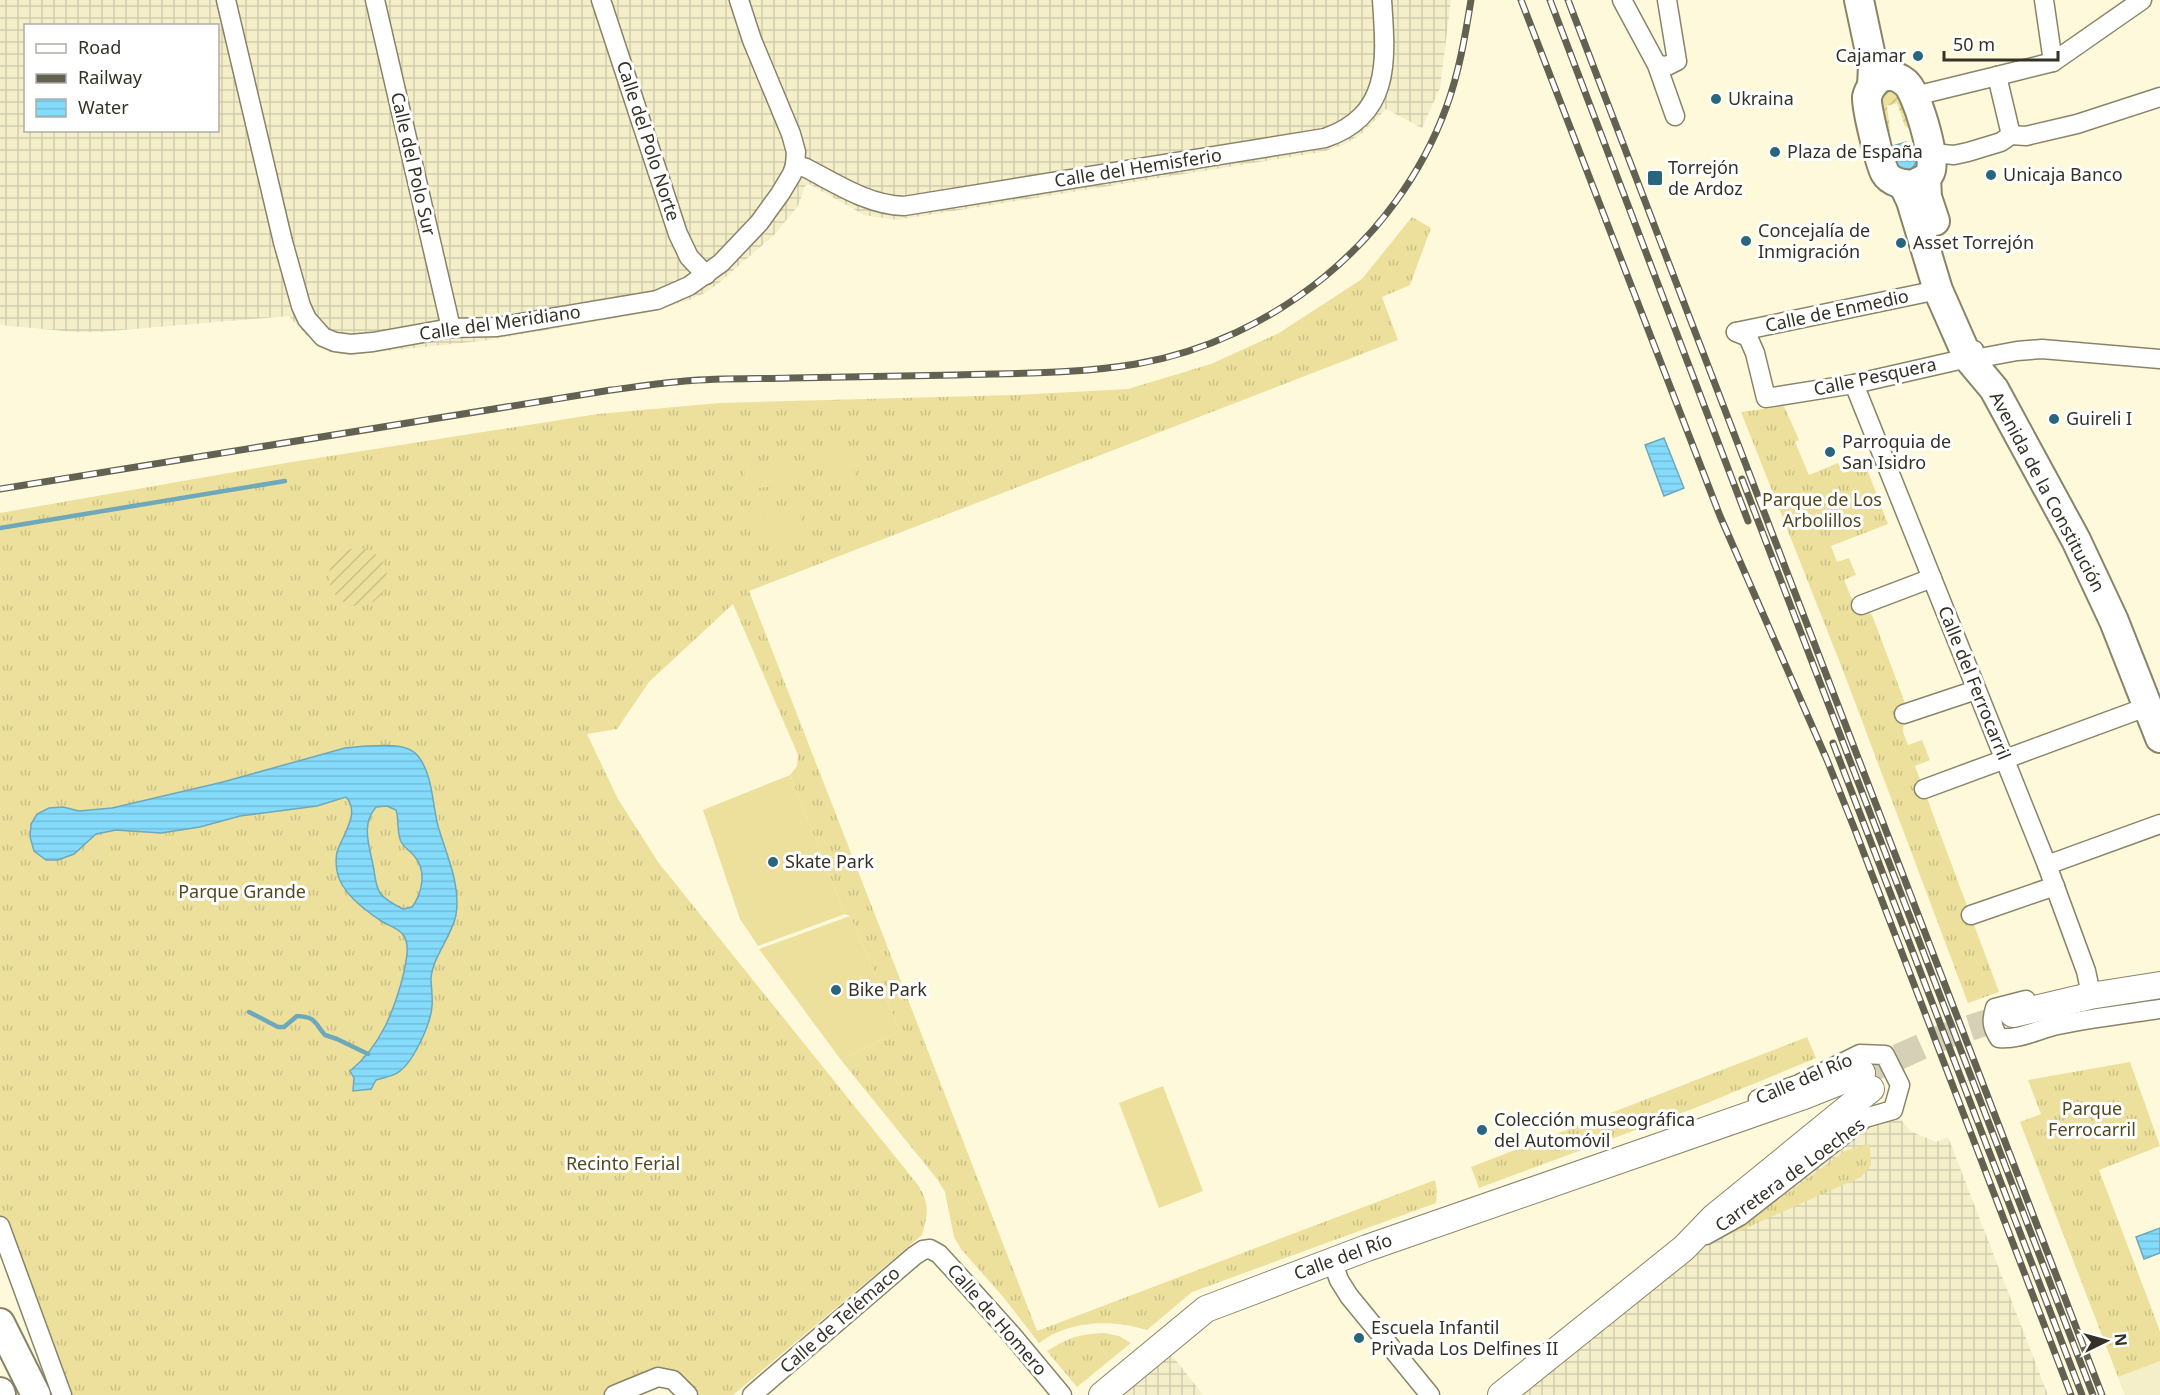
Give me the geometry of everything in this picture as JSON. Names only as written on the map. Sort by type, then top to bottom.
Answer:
[{"type":"main road","points":[[1859,0],[1873,66],[1868,110],[1885,175],[1893,180],[1920,172],[1907,87],[1889,55],[1878,0]]},
{"type":"main road","points":[[1872,86],[1884,76],[1907,87]]},
{"type":"main road","name":"Avenida de la Constitución","points":[[1920,172],[1911,201],[1938,290],[2076,540],[2154,704],[2160,738]]},
{"type":"main road","name":"Avenida de la Constitución","points":[[1920,172],[1977,357]]},
{"type":"main road","points":[[0,1323],[36,1395]]},
{"type":"main road","points":[[0,1331],[24,1395]]},
{"type":"street","name":"Calle del Meridiano","points":[[226,0],[283,242],[301,306],[307,319],[323,337],[335,342],[351,344],[374,342],[451,328],[497,327],[657,300],[706,275],[738,247],[759,223],[792,174],[795,165]]},
{"type":"street","name":"Calle del Polo Sur","points":[[375,0],[451,328]]},
{"type":"street","name":"Calle del Polo Norte","points":[[601,0],[678,234],[689,257],[706,275]]},
{"type":"street","points":[[739,0],[752,40],[791,134],[796,152],[795,165]]},
{"type":"street","name":"Calle del Hemisferio","points":[[795,165],[806,168],[872,201],[890,206],[904,206],[1324,138],[1338,134],[1354,123],[1368,110],[1379,92],[1384,71],[1382,0]]},
{"type":"street","points":[[1623,0],[1657,65],[1675,116]]},
{"type":"street","points":[[1657,65],[1667,66],[1677,61],[1667,0]]},
{"type":"street","points":[[2044,0],[2053,62]]},
{"type":"street","points":[[1907,87],[1997,76],[2053,62],[2142,0]]},
{"type":"street","points":[[1997,76],[2012,135]]},
{"type":"street","points":[[1920,172],[1954,155],[2001,142],[2012,135],[2026,136],[2077,124],[2160,97]]},
{"type":"street","name":"Calle de Enmedio","points":[[1766,398],[1755,353],[1748,337],[1736,332],[1938,290]]},
{"type":"street","name":"Calle Pesquera","points":[[1766,398],[1854,384],[1977,357],[2042,348],[2160,359]]},
{"type":"street","name":"Calle del Ferrocarril","points":[[1854,384],[2047,865],[2089,985]]},
{"type":"street","points":[[1861,605],[1932,578]]},
{"type":"street","points":[[1904,714],[1976,690]]},
{"type":"street","points":[[1924,789],[2005,761],[2154,704]]},
{"type":"street","points":[[2047,865],[2160,824]]},
{"type":"street","points":[[1971,915],[2055,886]]},
{"type":"street","points":[[2160,974],[2089,985],[1995,1008],[1992,1028],[1999,1038],[2008,1039],[2065,1024],[2160,1009]]},
{"type":"street","points":[[2160,985],[2090,996],[2014,1018],[2160,996]]},
{"type":"street","name":"Calle del Río","points":[[1609,1162],[1671,1131],[1799,1084],[1860,1054],[1885,1055],[1894,1071]]},
{"type":"street","name":"Carretera de Loeches","points":[[1684,1248],[1740,1216],[1865,1118],[1893,1110],[1900,1085],[1894,1071]]},
{"type":"street","name":"Calle del Río","points":[[1102,1395],[1206,1309],[1332,1260],[1609,1162],[1793,1100],[1866,1081]]},
{"type":"street","name":"Carretera de Loeches","points":[[1501,1395],[1684,1248],[1714,1216],[1866,1081]]},
{"type":"street","points":[[0,1226],[62,1395]]},
{"type":"street","name":"Calle de Telémaco","points":[[752,1395],[914,1256],[923,1250],[930,1249]]},
{"type":"street","name":"Calle de Homero","points":[[930,1249],[939,1254],[1062,1395]]},
{"type":"street","points":[[1332,1260],[1339,1280],[1349,1296],[1430,1395]]},
{"type":"street","points":[[614,1395],[658,1377],[673,1380],[688,1395]]},
{"type":"shaded area","points":[[0,0],[1451,0],[1440,88],[1422,128],[1386,109],[1360,135],[1343,145],[1322,152],[897,220],[864,215],[809,184],[805,186],[798,206],[774,235],[707,292],[649,312],[489,340],[350,355],[329,352],[306,335],[289,316],[75,332],[0,325]]},
{"type":"shaded area","points":[[1893,1110],[1910,1131],[1936,1142],[1948,1137],[2048,1395],[1501,1395],[1865,1118]]},
{"type":"shaded area","points":[[1164,1345],[1203,1395],[1102,1395]]},
{"type":"shaded area","points":[[2160,1361],[2160,1395],[2125,1395],[2118,1377]]},
{"type":"green space","points":[[1888,90],[1899,91],[1916,134],[1905,126],[1897,103],[1887,106],[1890,130],[1888,136],[1879,96]]},
{"type":"green space","points":[[1412,217],[1431,228],[1410,285],[1382,297],[1398,340],[749,591],[1037,1331],[1435,1180],[1436,1203],[1192,1292],[1147,1330],[1120,1324],[1091,1324],[1064,1330],[1039,1343],[1004,1298],[961,1249],[954,1237],[945,1192],[937,1179],[841,1060],[900,1031],[850,916],[845,914],[790,775],[797,766],[798,755],[733,604],[649,682],[617,729],[587,734],[618,799],[658,862],[918,1185],[925,1198],[927,1209],[922,1235],[733,1395],[688,1395],[673,1380],[614,1395],[62,1395],[0,1250],[0,513],[286,463],[598,414],[719,403],[1014,395],[1128,389],[1211,364],[1279,333],[1362,279]]},
{"type":"green space","name":"Parque de Los Arbolillos","points":[[1784,406],[1799,440],[1795,442],[1809,475],[1838,463],[1843,473],[1865,464],[1888,524],[1831,546],[1837,562],[1849,558],[1856,575],[1844,580],[1851,597],[1872,615],[1905,703],[1903,732],[1908,745],[1922,740],[1930,760],[1915,766],[1999,992],[1968,1003],[1844,673],[1741,412]]},
{"type":"green space","points":[[852,451],[855,483],[827,486],[824,453]]},
{"type":"green space","points":[[795,458],[797,484],[746,489],[744,463]]},
{"type":"green space","points":[[800,511],[802,537],[751,541],[749,516]]},
{"type":"green space","points":[[358,548],[369,550],[382,561],[387,577],[385,588],[374,601],[358,606],[347,604],[334,593],[329,577],[331,566],[342,553]]},
{"type":"green space","name":"Skate Park","points":[[790,775],[845,914],[758,946],[740,919],[703,810]]},
{"type":"green space","name":"Bike Park","points":[[850,916],[900,1031],[841,1060],[759,949]]},
{"type":"green space","points":[[1807,1037],[1816,1058],[1695,1108],[1479,1188],[1471,1167]]},
{"type":"green space","name":"Parque Ferrocarril","points":[[2130,1062],[2160,1146],[2099,1170],[2160,1331],[2160,1361],[2118,1377],[2020,1122],[2041,1114],[2028,1080]]},
{"type":"green space","points":[[1163,1086],[1203,1191],[1159,1208],[1119,1103]]},
{"type":"green space","points":[[1870,1144],[1871,1165],[1861,1177],[1730,1235],[1845,1151]]},
{"type":"green space","points":[[1104,1333],[1119,1336],[1131,1343],[1077,1387],[1047,1351],[1074,1338]]},
{"type":"water","points":[[1906,142],[1917,151],[1917,159],[1913,167],[1903,173],[1888,155],[1893,146]]},
{"type":"water","points":[[1664,438],[1684,488],[1664,496],[1645,445]]},
{"type":"water","points":[[394,746],[407,749],[418,756],[427,772],[438,826],[455,881],[457,903],[454,923],[432,970],[431,1013],[415,1052],[397,1073],[376,1080],[371,1089],[353,1091],[354,1078],[350,1071],[370,1050],[385,1026],[400,986],[407,949],[402,933],[361,906],[348,893],[339,879],[336,866],[337,852],[349,824],[352,810],[346,797],[317,806],[240,816],[200,827],[161,833],[116,830],[96,834],[74,854],[58,860],[46,860],[34,851],[30,837],[31,824],[37,814],[49,808],[63,807],[79,811],[112,808],[223,782],[345,748]],"holes":[[[387,806],[396,810],[401,842],[419,863],[422,876],[421,889],[415,902],[412,907],[403,909],[387,900],[378,890],[367,835],[371,814],[376,807]]]},
{"type":"water","points":[[2160,1228],[2160,1253],[2144,1259],[2136,1237]]},
{"type":"waterway","points":[[0,528],[285,481]]},
{"type":"waterway","points":[[249,1012],[278,1027],[284,1027],[297,1016],[308,1018],[314,1021],[325,1035],[368,1054]]},
{"type":"tunnel","points":[[1862,1073],[1948,1035],[2013,1014]]},
{"type":"railway","points":[[0,489],[666,383],[725,379],[1069,371],[1136,364],[1187,352],[1236,333],[1282,308],[1324,277],[1363,241],[1396,201],[1424,156],[1451,95],[1471,0]]},
{"type":"railway","points":[[1521,0],[1720,516],[1827,760],[1855,830],[2071,1395]]},
{"type":"railway","points":[[1550,0],[1748,521]]},
{"type":"railway","points":[[1568,0],[2102,1395]]},
{"type":"railway","points":[[1742,479],[2093,1395]]},
{"type":"railway","points":[[1833,743],[2082,1395]]},
{"type":"place","name":"Cajamar","points":[[1918,56]]},
{"type":"place","name":"Ukraina","points":[[1716,99]]},
{"type":"place","name":"Plaza de España","points":[[1775,152]]},
{"type":"place","name":"Unicaja Banco","points":[[1991,175]]},
{"type":"place","name":"Torrejón de Ardoz","points":[[1655,178]]},
{"type":"place","name":"Concejalía de Inmigración","points":[[1746,241]]},
{"type":"place","name":"Asset Torrejón","points":[[1901,243]]},
{"type":"place","name":"Guireli I","points":[[2054,419]]},
{"type":"place","name":"Parroquia de San Isidro","points":[[1830,452]]},
{"type":"place","name":"Skate Park","points":[[773,862]]},
{"type":"place","name":"Bike Park","points":[[836,990]]},
{"type":"place","name":"Colección museográfica del Automóvil","points":[[1482,1130]]},
{"type":"place","name":"Escuela Infantil Privada Los Delfines II","points":[[1359,1338]]},
{"type":"park label","name":"Parque Grande","points":[[242,892]]},
{"type":"park label","name":"Recinto Ferial","points":[[623,1164]]}]
